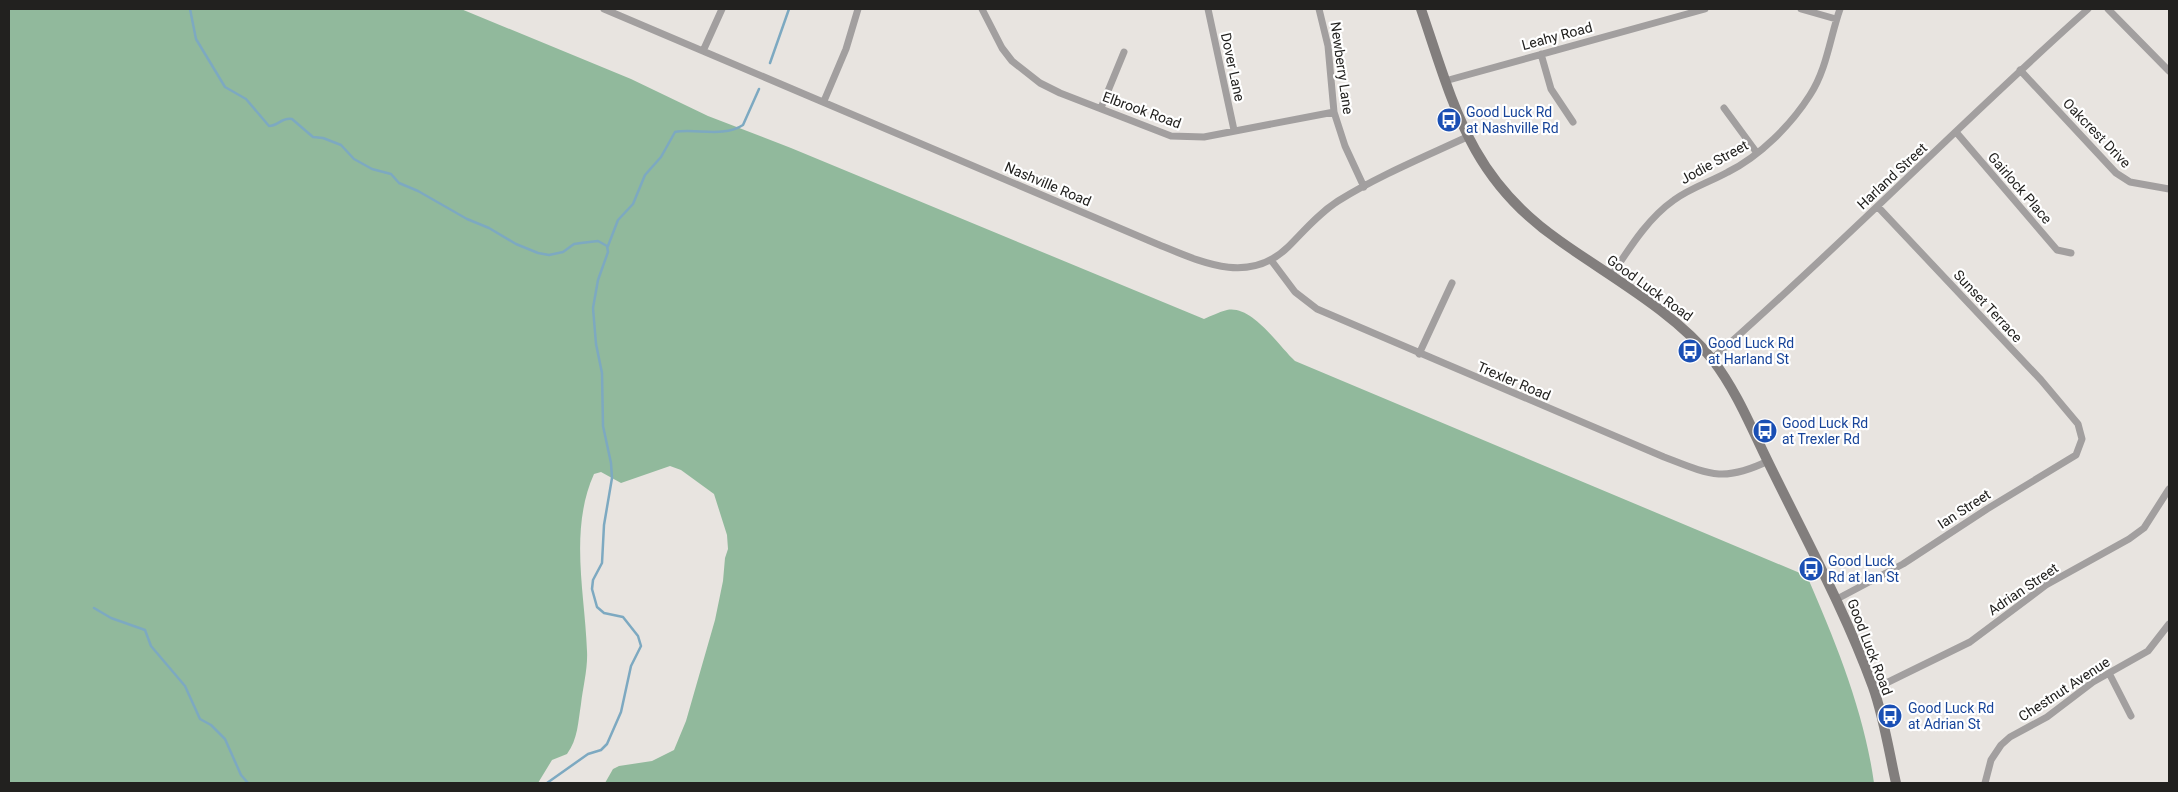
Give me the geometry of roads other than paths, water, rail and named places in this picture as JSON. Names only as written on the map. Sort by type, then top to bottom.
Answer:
[{"type":"main road","name":"Good Luck Road","points":[[1421,9],[1445,81],[1467,137],[1493,178],[1523,211],[1558,240],[1686,331],[1712,359],[1744,408],[1768,461],[1837,599],[1874,689],[1896,783]]},
{"type":"street","name":"Nashville Road","points":[[604,9],[1202,262],[1224,268],[1235,268],[1271,260],[1287,248],[1318,216],[1364,187],[1467,137]]},
{"type":"street","points":[[703,51],[722,9]]},
{"type":"street","points":[[824,101],[846,49],[858,9]]},
{"type":"street","name":"Elbrook Road","points":[[982,9],[1002,48],[1012,61],[1027,74],[1060,94],[1171,136],[1204,138],[1234,130],[1334,112]]},
{"type":"street","name":"Dover Lane","points":[[1208,9],[1234,130]]},
{"type":"street","name":"Newberry Lane","points":[[1319,9],[1328,46],[1334,112],[1345,146],[1364,187]]},
{"type":"street","name":"Leahy Road","points":[[1445,81],[1705,9]]},
{"type":"street","points":[[1801,9],[1836,20]]},
{"type":"street","name":"Jodie Street","points":[[1611,276],[1637,238],[1668,204],[1686,192],[1728,172],[1757,153],[1788,122],[1813,90],[1826,56],[1840,9]]},
{"type":"street","name":"Harland Street","points":[[1712,359],[1878,207],[2020,70],[2088,9]]},
{"type":"street","points":[[2108,9],[2169,71]]},
{"type":"street","points":[[1101,108],[1124,52]]},
{"type":"street","points":[[1541,54],[1551,88],[1573,122]]},
{"type":"street","name":"Oakcrest Drive","points":[[2020,70],[2116,173],[2130,182],[2169,189]]},
{"type":"street","points":[[1724,108],[1757,153]]},
{"type":"street","name":"Gairlock Place","points":[[1956,132],[2057,250],[2071,253]]},
{"type":"street","name":"Sunset Terrace","points":[[1878,207],[2040,380],[2078,424]]},
{"type":"street","name":"Trexler Road","points":[[1271,260],[1295,292],[1317,309],[1605,433],[1709,474],[1737,473],[1768,461]]},
{"type":"street","points":[[1419,354],[1452,283]]},
{"type":"street","name":"Ian Street","points":[[1837,599],[1903,564],[1987,508],[2076,455],[2082,440],[2078,424]]},
{"type":"street","name":"Adrian Street","points":[[1874,689],[1970,642],[2046,585],[2129,540],[2144,528],[2169,489]]},
{"type":"street","name":"Chestnut Avenue","points":[[1986,783],[1991,760],[2001,745],[2047,717],[2092,682],[2148,651],[2169,624]]},
{"type":"street","points":[[2109,673],[2131,716]]},
{"type":"waterway","points":[[190,9],[196,39],[225,87],[246,99],[269,126],[285,119],[292,119],[313,137],[323,138],[341,145],[354,159],[372,169],[391,174],[399,183],[418,191],[467,219],[489,228],[516,244],[538,253],[549,255],[563,252],[574,244],[598,241],[607,246],[608,252],[598,280],[593,308],[596,344],[602,373],[603,426],[611,463],[612,478],[604,525],[602,563],[593,580],[592,589],[597,607],[604,613],[623,617],[638,636],[641,646],[631,666],[621,712],[607,744],[601,750],[588,754],[547,783]]},
{"type":"waterway","points":[[770,63],[789,9]]},
{"type":"waterway","points":[[608,246],[618,220],[633,204],[645,175],[661,157],[675,132],[718,132],[735,129],[743,125],[759,89]]},
{"type":"waterway","points":[[94,608],[111,618],[145,630],[151,646],[185,686],[200,719],[211,725],[225,739],[241,775],[248,783]]},
{"type":"place","name":"Good Luck Rd at Nashville Rd","points":[[1449,120]]},
{"type":"place","name":"Good Luck Rd at Harland St","points":[[1690,351]]},
{"type":"place","name":"Good Luck Rd at Trexler Rd","points":[[1765,431]]},
{"type":"place","name":"Good Luck Rd at Ian St","points":[[1811,569]]},
{"type":"place","name":"Good Luck Rd at Adrian St","points":[[1890,716]]}]
